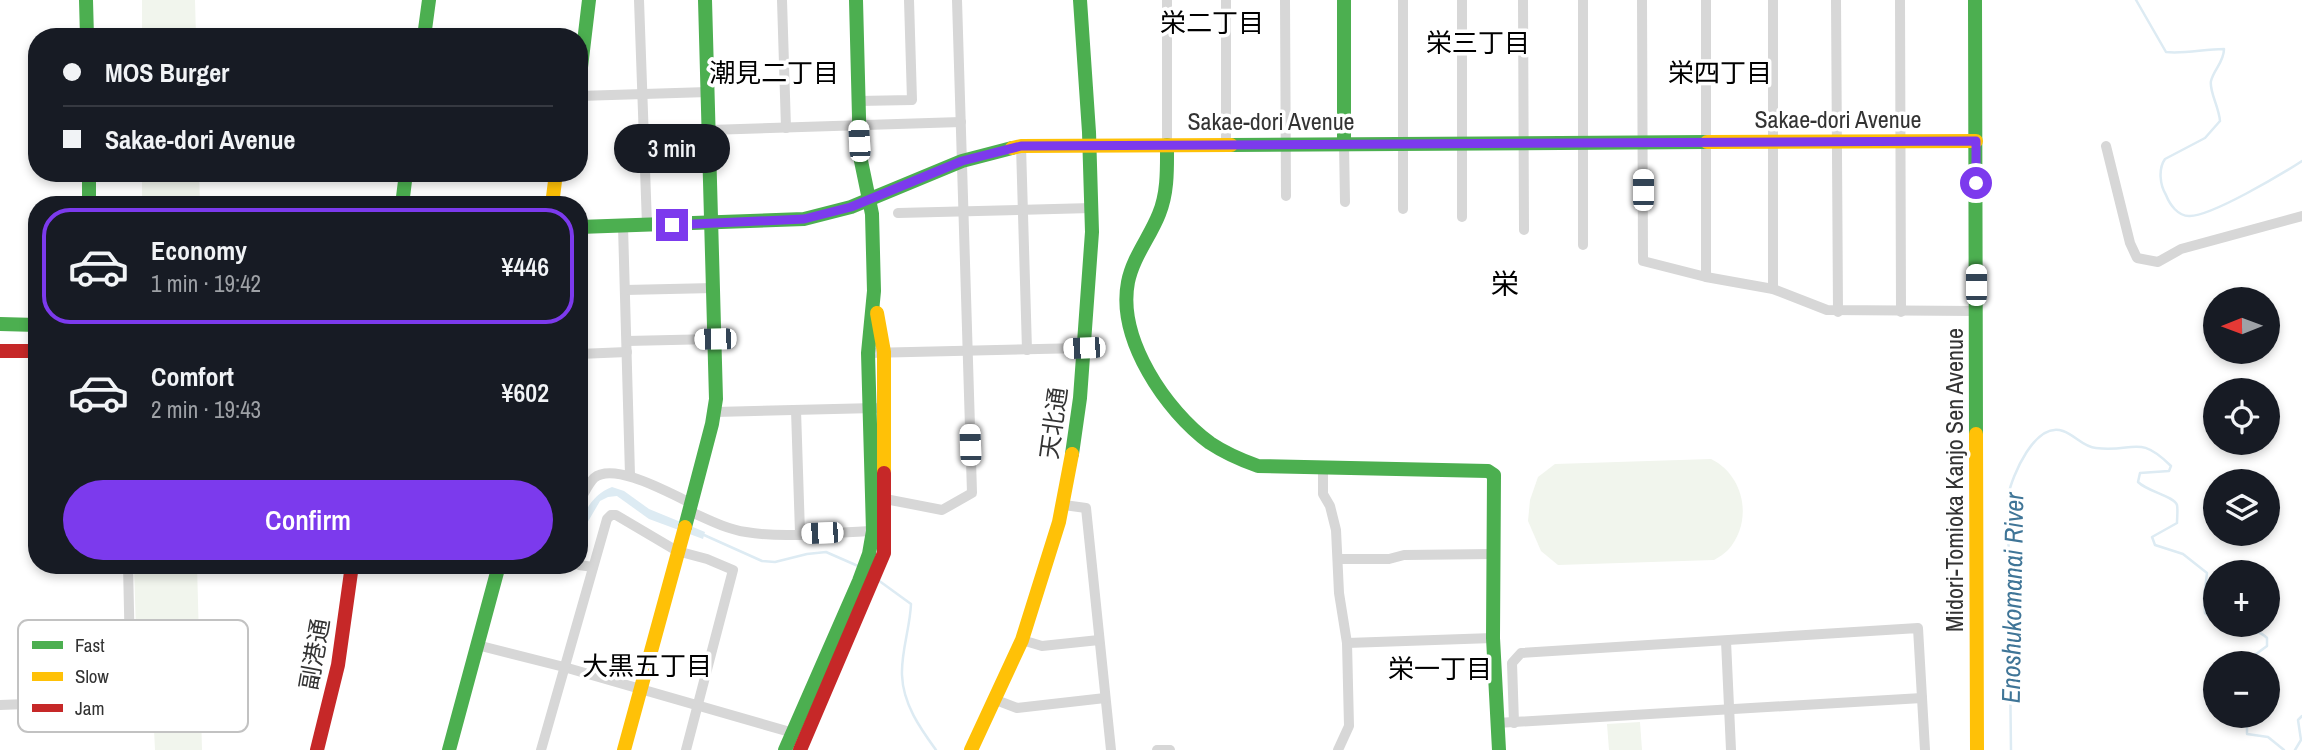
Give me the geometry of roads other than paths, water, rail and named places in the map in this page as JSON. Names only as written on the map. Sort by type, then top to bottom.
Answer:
[{"type":"main road","points":[[86,0],[87,28]]},
{"type":"main road","points":[[425,28],[429,0]]},
{"type":"main road","points":[[574,28],[578,0]]},
{"type":"main road","points":[[586,28],[589,0]]},
{"type":"main road","points":[[624,750],[715,412],[705,0]]},
{"type":"main road","points":[[856,0],[860,156],[870,200],[874,290],[884,352],[877,408]]},
{"type":"main road","name":"天北通","points":[[971,750],[1022,640],[1064,505],[1079,409],[1092,208],[1080,0]]},
{"type":"main road","points":[[1344,0],[1345,144]]},
{"type":"main road","name":"Midori-Tomioka Kanjo Sen Avenue","points":[[1975,0],[1977,750]]},
{"type":"main road","name":"Sakae-dori Avenue","points":[[588,227],[804,219],[870,200],[962,161],[1021,146],[1976,141]]},
{"type":"main road","points":[[1167,145],[1167,175],[1160,211],[1130,271],[1126,290],[1127,311],[1131,333],[1145,365],[1180,416],[1211,444],[1235,460],[1258,466],[1492,472],[1495,480],[1493,638],[1499,750]]},
{"type":"main road","points":[[785,750],[800,740],[873,563],[886,540],[879,498],[877,408],[868,352],[874,290]]},
{"type":"main road","points":[[0,324],[28,324]]},
{"type":"main road","points":[[0,351],[28,351]]},
{"type":"main road","points":[[873,563],[873,531],[879,498]]},
{"type":"main road","name":"副港通","points":[[317,750],[338,665],[351,574]]},
{"type":"main road","points":[[461,750],[497,574]]},
{"type":"main road","points":[[449,750],[508,574]]},
{"type":"street","points":[[639,0],[647,225]]},
{"type":"street","points":[[782,0],[786,128]]},
{"type":"street","points":[[858,101],[912,100],[909,0]]},
{"type":"street","points":[[879,498],[942,510],[972,493],[957,0]]},
{"type":"street","points":[[1167,0],[1167,145]]},
{"type":"street","points":[[1226,0],[1226,144]]},
{"type":"street","points":[[1285,0],[1286,196]]},
{"type":"street","points":[[1403,0],[1404,209]]},
{"type":"street","points":[[1462,0],[1462,218]]},
{"type":"street","points":[[1523,0],[1524,230]]},
{"type":"street","points":[[1583,0],[1583,245]]},
{"type":"street","points":[[1642,0],[1643,261],[1706,277],[1773,289],[1838,312],[1976,311]]},
{"type":"street","points":[[1706,0],[1706,277]]},
{"type":"street","points":[[1773,0],[1773,289]]},
{"type":"street","points":[[1836,0],[1838,312]]},
{"type":"street","points":[[1900,0],[1901,312]]},
{"type":"street","points":[[588,96],[708,92]]},
{"type":"street","points":[[709,130],[961,122]]},
{"type":"street","points":[[1345,144],[1345,202]]},
{"type":"street","points":[[1021,146],[1027,350]]},
{"type":"street","points":[[2106,146],[2130,243],[2137,258],[2158,262],[2181,249],[2302,216]]},
{"type":"street","points":[[898,213],[1092,208]]},
{"type":"street","points":[[623,226],[630,475]]},
{"type":"street","points":[[625,290],[714,288]]},
{"type":"street","points":[[588,353],[627,346],[715,339]]},
{"type":"street","points":[[868,352],[1084,348]]},
{"type":"street","points":[[715,412],[877,408]]},
{"type":"street","points":[[796,410],[800,533]]},
{"type":"street","points":[[1323,468],[1324,494],[1335,520],[1339,593],[1347,643],[1349,726],[1338,750]]},
{"type":"street","points":[[588,487],[594,478],[600,475],[630,475],[714,522],[746,532],[873,531]]},
{"type":"street","points":[[1064,505],[1086,508],[1111,750]]},
{"type":"street","points":[[541,750],[607,519],[616,515],[678,547],[733,570],[686,750]]},
{"type":"street","points":[[1338,559],[1494,554]]},
{"type":"street","points":[[588,566],[593,567]]},
{"type":"street","points":[[128,574],[129,620]]},
{"type":"street","points":[[1514,723],[1512,663],[1521,653],[1918,628],[1925,750]]},
{"type":"street","points":[[1347,643],[1493,638]]},
{"type":"street","points":[[1022,640],[1042,646],[1099,640]]},
{"type":"street","points":[[1726,641],[1731,750]]},
{"type":"street","points":[[483,647],[699,705],[800,740]]},
{"type":"street","points":[[996,700],[1017,708],[1105,698]]},
{"type":"street","points":[[1497,723],[1922,698]]},
{"type":"street","points":[[0,705],[18,704]]},
{"type":"street","points":[[1157,750],[1170,750]]},
{"type":"waterway","points":[[2136,0],[2166,52],[2224,49],[2211,81],[2220,121],[2205,138],[2165,159],[2161,167],[2162,187],[2175,209],[2189,216],[2213,210],[2302,161]]},
{"type":"waterway","name":"Enoshukomanai River","points":[[2011,750],[2008,496],[2014,476],[2034,442],[2053,430],[2063,431],[2096,448],[2135,446],[2151,450],[2160,456],[2171,466],[2169,471],[2140,473],[2138,482],[2175,502],[2177,523],[2152,537],[2155,545],[2183,554],[2203,570]]},
{"type":"waterway","name":"Enoshukomanai River","points":[[704,535],[762,561],[775,562],[826,552],[858,566]]},
{"type":"waterway","name":"Enoshukomanai River","points":[[878,580],[911,604],[903,658],[903,686],[913,715],[936,750]]},
{"type":"waterway","name":"Enoshukomanai River","points":[[2260,651],[2267,646],[2266,637]]},
{"type":"waterway","name":"Enoshukomanai River","points":[[2295,750],[2301,740],[2298,720],[2302,716]]},
{"type":"waterway","name":"Enoshukomanai River","points":[[2247,728],[2247,734],[2268,737],[2284,750]]},
{"type":"district","name":"栄二丁目","points":[[1212,22]]},
{"type":"district","name":"栄三丁目","points":[[1478,42]]},
{"type":"district","name":"潮見二丁目","points":[[774,72]]},
{"type":"district","name":"栄四丁目","points":[[1720,72]]},
{"type":"district","name":"栄","points":[[1505,284]]},
{"type":"district","name":"大黒五丁目","points":[[647,665]]},
{"type":"district","name":"栄一丁目","points":[[1440,668]]}]
